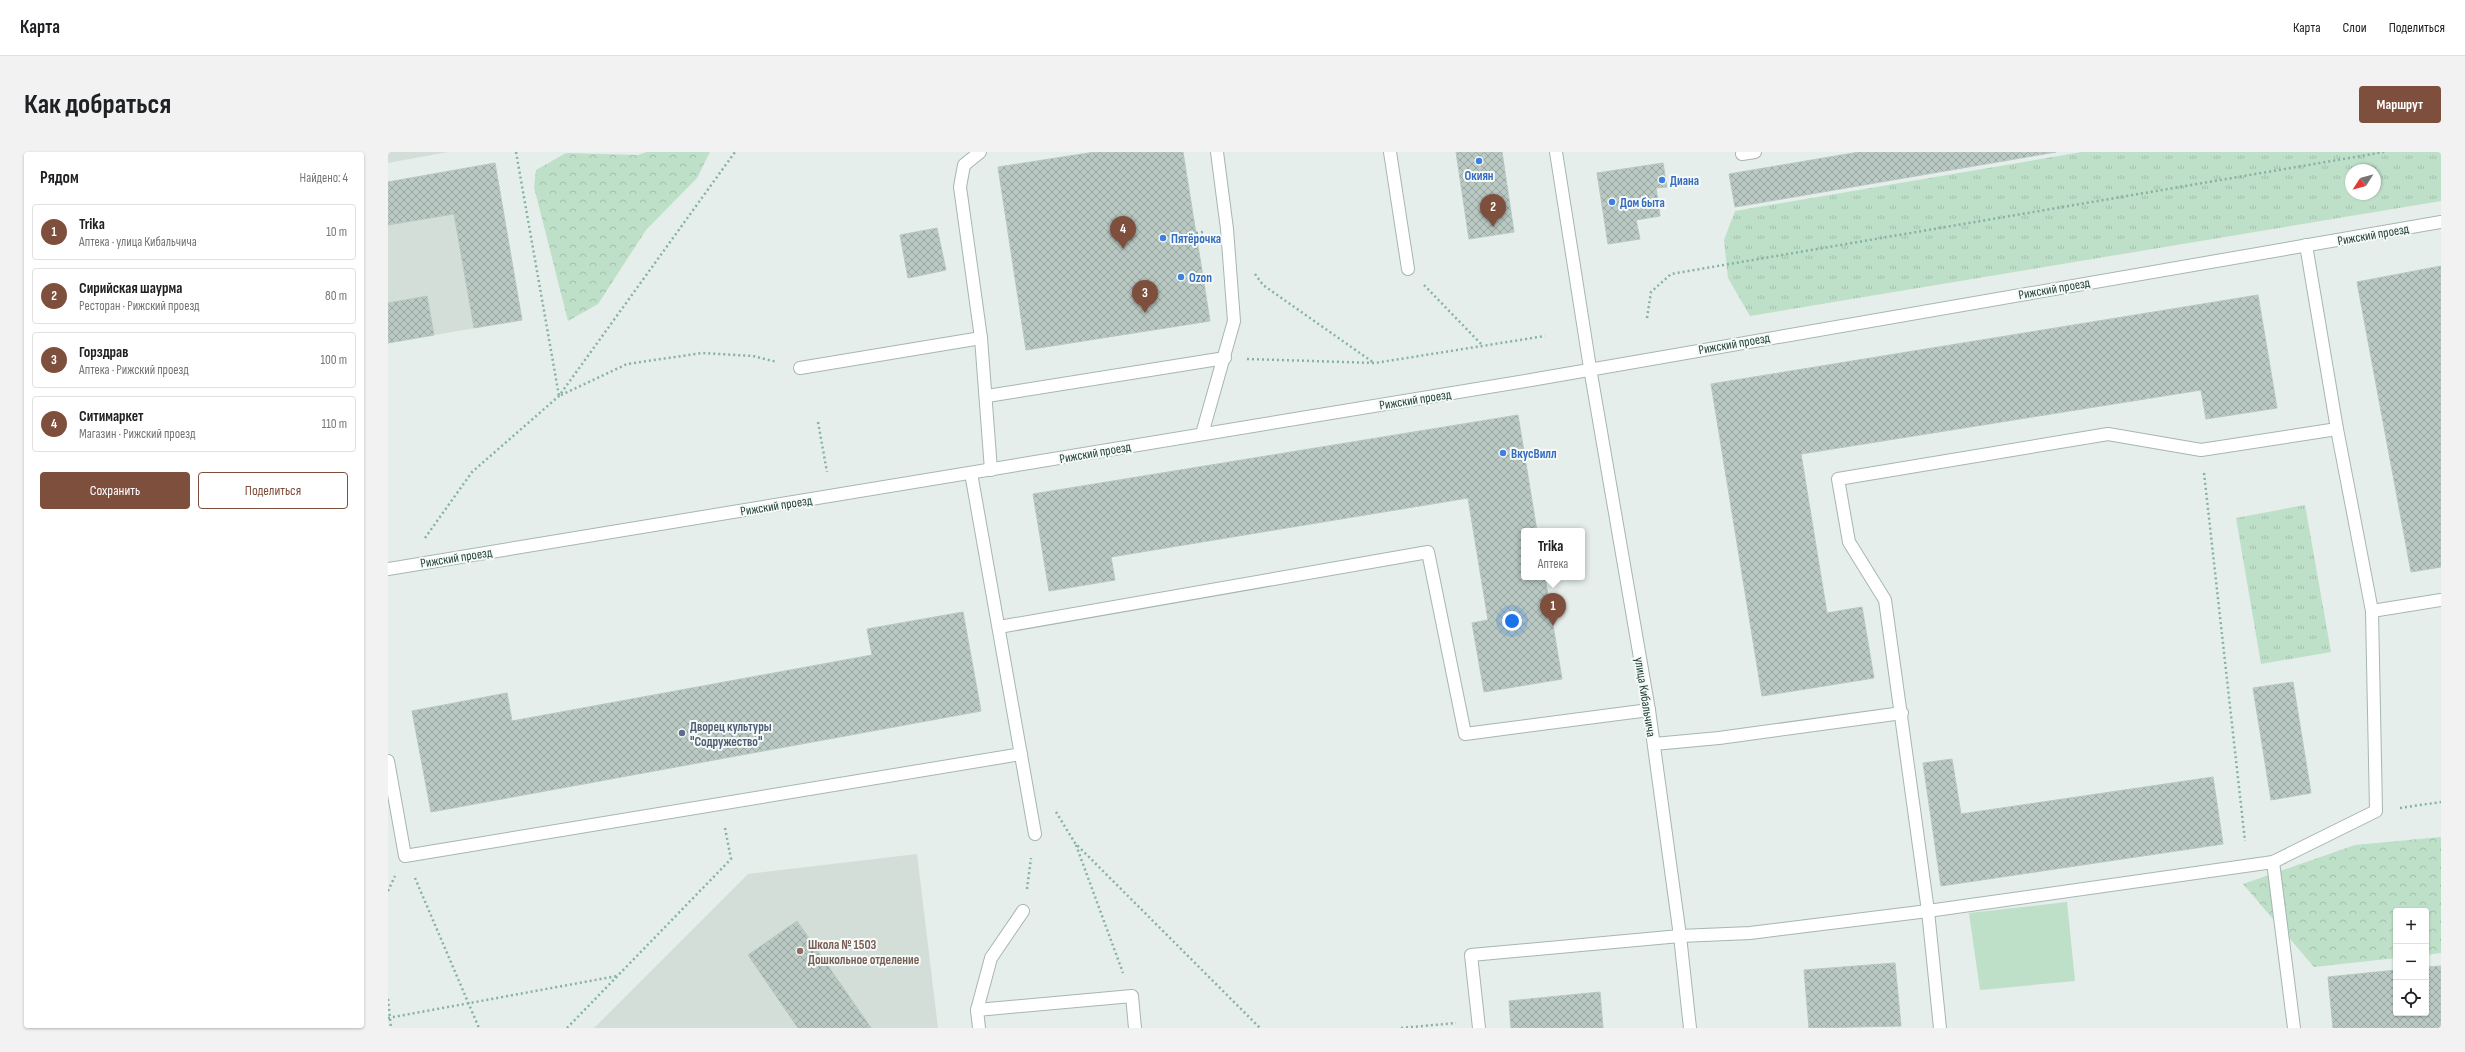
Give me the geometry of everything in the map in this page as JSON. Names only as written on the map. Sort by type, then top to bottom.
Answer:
[{"type":"street","points":[[980,152],[964,165],[960,187],[981,338],[987,396],[991,470]]},
{"type":"street","points":[[1202,434],[1225,358],[1234,321],[1227,229],[1217,152]]},
{"type":"street","points":[[1390,152],[1408,269]]},
{"type":"street","name":"улица Кибальчича","points":[[1556,152],[1590,368],[1649,710],[1680,936],[1690,1028]]},
{"type":"street","points":[[1742,154],[1755,152]]},
{"type":"street","name":"Рижский проезд","points":[[388,569],[991,470],[2441,222]]},
{"type":"street","points":[[1478,1025],[1471,955],[1680,936],[1750,933],[1928,911],[2248,866],[2273,862],[2376,811],[2372,611],[2337,429],[2306,245]]},
{"type":"street","points":[[800,368],[981,338]]},
{"type":"street","points":[[987,396],[1225,358]]},
{"type":"street","points":[[1940,1028],[1928,911],[1902,713],[1885,600],[1849,542],[1838,479],[2108,434],[2201,450],[2337,429]]},
{"type":"street","points":[[971,473],[1035,834]]},
{"type":"street","points":[[998,627],[1428,552],[1465,734],[1649,710]]},
{"type":"street","points":[[2372,611],[2441,600]]},
{"type":"street","points":[[1654,744],[1719,738],[1902,713]]},
{"type":"street","points":[[388,762],[405,856],[1021,754]]},
{"type":"street","points":[[2273,862],[2294,1028]]},
{"type":"street","points":[[979,1028],[977,1010],[991,958],[1023,911]]},
{"type":"street","points":[[977,1010],[1132,996],[1135,1028]]},
{"type":"path","points":[[516,152],[559,396]]},
{"type":"path","points":[[425,538],[472,472],[559,396],[735,152]]},
{"type":"path","points":[[1647,318],[1651,292],[1671,274],[2384,152]]},
{"type":"path","points":[[1408,269],[1483,346]]},
{"type":"path","points":[[1255,272],[1262,285],[1375,363]]},
{"type":"path","points":[[1225,358],[1375,363],[1544,336]]},
{"type":"path","points":[[559,396],[627,364],[702,353],[753,356],[800,368]]},
{"type":"path","points":[[818,422],[831,496]]},
{"type":"path","points":[[2201,450],[2248,866]]},
{"type":"path","points":[[2376,811],[2441,802]]},
{"type":"path","points":[[567,1028],[731,859],[720,804]]},
{"type":"path","points":[[1054,808],[1075,843],[1132,996]]},
{"type":"path","points":[[1023,911],[1035,834]]},
{"type":"path","points":[[1075,843],[1260,1028]]},
{"type":"path","points":[[405,856],[479,1028]]},
{"type":"path","points":[[389,1018],[617,976]]},
{"type":"path","points":[[388,999],[391,1028]]},
{"type":"path","points":[[1401,1028],[1478,1025]]},
{"type":"shaded area","points":[[388,152],[448,152],[388,163]]},
{"type":"shaded area","points":[[495,163],[522,320],[388,343],[388,182]]},
{"type":"shaded area","name":"Школа № 1503 Дошкольное отделение","points":[[917,854],[938,1028],[594,1028],[748,874]]},
{"type":"green space","points":[[647,152],[710,152],[697,178],[646,230],[598,304],[568,321],[534,187],[536,170],[566,153],[638,155]]},
{"type":"green space","points":[[2082,152],[2441,152],[2441,201],[1750,316],[1728,278],[1724,240],[1735,211]]},
{"type":"green space","points":[[2305,505],[2331,652],[2261,664],[2236,518]]},
{"type":"green space","points":[[2441,837],[2441,953],[2429,955],[2429,908],[2393,908],[2393,958],[2314,967],[2243,884],[2355,845]]},
{"type":"green space","points":[[2067,902],[2075,981],[1980,990],[1969,913]]},
{"type":"building","points":[[1095,152],[1183,152],[1210,321],[1026,350],[998,167]]},
{"type":"building","points":[[1456,152],[1502,152],[1514,232],[1469,239]]},
{"type":"building","points":[[1859,152],[2056,152],[1735,207],[1729,174]]},
{"type":"building","points":[[495,163],[522,320],[474,328],[454,214],[388,225],[388,182]]},
{"type":"building","points":[[1663,163],[1667,187],[1656,188],[1660,216],[1636,220],[1640,239],[1608,244],[1597,173]]},
{"type":"building","points":[[937,228],[946,270],[908,278],[900,235]]},
{"type":"building","points":[[2441,266],[2441,567],[2411,572],[2357,282]]},
{"type":"building","points":[[2258,295],[2277,408],[2206,419],[2201,390],[1801,454],[1827,613],[1862,607],[1874,678],[1762,696],[1711,384]]},
{"type":"building","points":[[427,296],[434,335],[388,343],[388,303]]},
{"type":"building","points":[[1518,415],[1537,528],[1521,528],[1521,580],[1546,580],[1562,679],[1484,692],[1472,623],[1488,620],[1468,498],[1111,557],[1115,580],[1049,591],[1033,494]]},
{"type":"building","points":[[963,612],[981,711],[431,812],[412,711],[507,693],[512,721],[872,655],[867,629]]},
{"type":"building","points":[[2293,682],[2311,793],[2271,800],[2253,688]]},
{"type":"building","points":[[1952,759],[1961,814],[2213,777],[2223,844],[1941,886],[1923,763]]},
{"type":"building","points":[[797,921],[871,1028],[798,1028],[748,955]]},
{"type":"building","points":[[1895,963],[1901,1026],[1809,1028],[1804,970]]},
{"type":"building","points":[[2441,966],[2441,1028],[2333,1028],[2328,977],[2393,970],[2393,1016],[2429,1016],[2429,967]]},
{"type":"building","points":[[1600,992],[1603,1028],[1511,1028],[1509,1001]]},
{"type":"place","name":"Окиян","points":[[1479,161]]},
{"type":"place","name":"Диана","points":[[1662,180]]},
{"type":"place","name":"Дом быта","points":[[1612,202]]},
{"type":"place","name":"Сирийская шаурма","points":[[1493,227]]},
{"type":"place","name":"Пятёрочка","points":[[1163,238]]},
{"type":"place","name":"Ситимаркет","points":[[1123,249]]},
{"type":"place","name":"Ozon","points":[[1181,277]]},
{"type":"place","name":"Горздрав","points":[[1145,313]]},
{"type":"place","name":"ВкусВилл","points":[[1503,453]]},
{"type":"place","name":"Trika","points":[[1553,626]]},
{"type":"place","name":"Дворец культуры \"Содружество\"","points":[[682,733]]},
{"type":"place","name":"Школа № 1503 Дошкольное отделение","points":[[800,951]]}]
